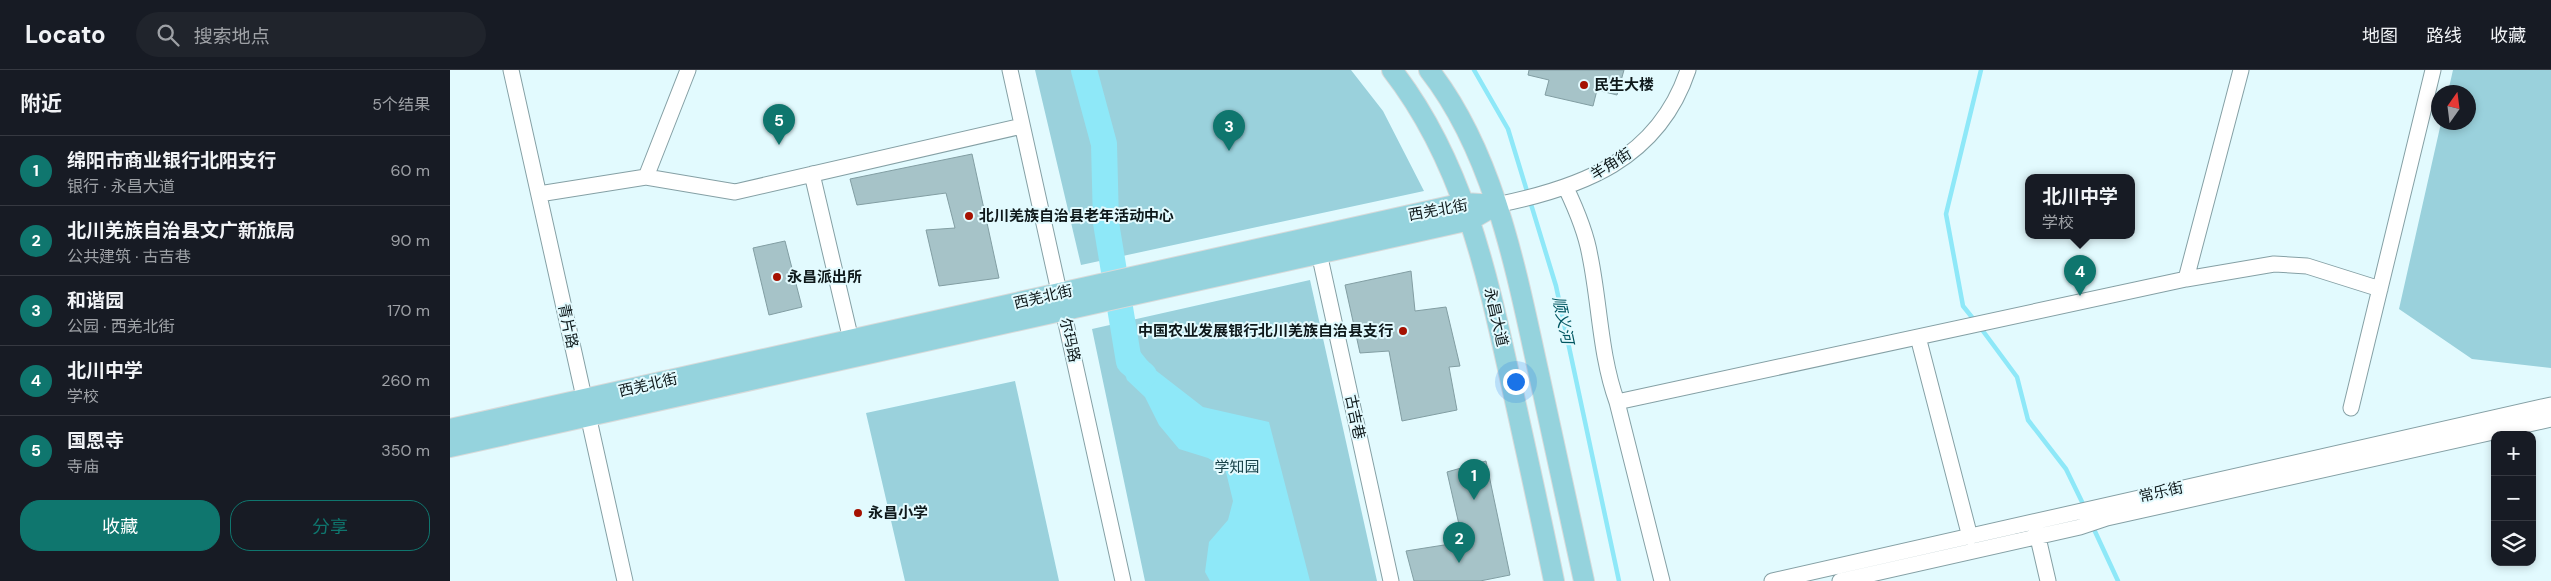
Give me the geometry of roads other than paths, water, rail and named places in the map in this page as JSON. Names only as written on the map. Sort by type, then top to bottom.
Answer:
[{"type":"main road","name":"永昌大道","points":[[1392,70],[1412,96],[1437,139],[1467,211],[1479,246],[1554,581]]},
{"type":"main road","name":"永昌大道","points":[[1429,70],[1463,125],[1485,174],[1507,240],[1523,304],[1584,581]]},
{"type":"main road","name":"西羌北街","points":[[450,429],[586,407],[1496,205]]},
{"type":"main road","name":"西羌北街","points":[[1130,286],[1319,253],[1467,211]]},
{"type":"main road","name":"西羌北街","points":[[450,447],[586,407],[851,340],[1061,302]]},
{"type":"street","name":"青片路","points":[[511,70],[625,581]]},
{"type":"street","points":[[646,176],[688,70]]},
{"type":"street","name":"尔玛路","points":[[1010,70],[1123,581]]},
{"type":"street","name":"羊角街","points":[[1496,205],[1560,190],[1604,171],[1627,156],[1646,139],[1668,112],[1688,70]]},
{"type":"street","points":[[2186,279],[2241,70]]},
{"type":"street","points":[[2352,408],[2432,70]]},
{"type":"street","points":[[539,194],[646,176],[735,192],[1022,126]]},
{"type":"street","points":[[812,174],[851,340]]},
{"type":"street","points":[[1560,190],[1578,212],[1590,255],[1608,376],[1617,402],[1662,581]]},
{"type":"street","name":"古吉巷","points":[[1319,253],[1392,581]]},
{"type":"street","points":[[1617,402],[2186,279],[2274,264],[2307,266],[2380,289]]},
{"type":"street","points":[[1918,337],[1970,537]]},
{"type":"street","name":"常乐街","points":[[1840,581],[2079,520],[2105,511],[2551,405]]},
{"type":"street","name":"常乐街","points":[[2105,511],[2551,419]]},
{"type":"street","points":[[2036,530],[2048,581]]},
{"type":"street","name":"常乐街","points":[[1772,581],[1970,537],[2036,530]]},
{"type":"waterway","points":[[1084,70],[1104,144],[1106,223],[1129,362],[1144,375]]},
{"type":"waterway","name":"顺义河","points":[[1474,70],[1508,129],[1556,286],[1619,581]]},
{"type":"waterway","points":[[1975,321],[1963,306],[1946,214],[1981,70]]},
{"type":"waterway","points":[[1980,327],[2017,377],[2028,420],[2066,469],[2085,508]]},
{"type":"waterway","points":[[2092,525],[2118,581]]},
{"type":"place","name":"民生大楼","points":[[1584,85]]},
{"type":"place","name":"国恩寺","points":[[779,145]]},
{"type":"place","name":"和谐园","points":[[1229,151]]},
{"type":"place","name":"北川羌族自治县老年活动中心","points":[[969,216]]},
{"type":"place","name":"永昌派出所","points":[[777,277]]},
{"type":"place","name":"北川中学","points":[[2080,296]]},
{"type":"place","name":"中国农业发展银行北川羌族自治县支行","points":[[1403,331]]},
{"type":"place","name":"绵阳市商业银行北阳支行","points":[[1474,500]]},
{"type":"place","name":"永昌小学","points":[[858,513]]},
{"type":"place","name":"北川羌族自治县文广新旅局","points":[[1459,563]]},
{"type":"park label","name":"学知园","points":[[1237,467]]}]
